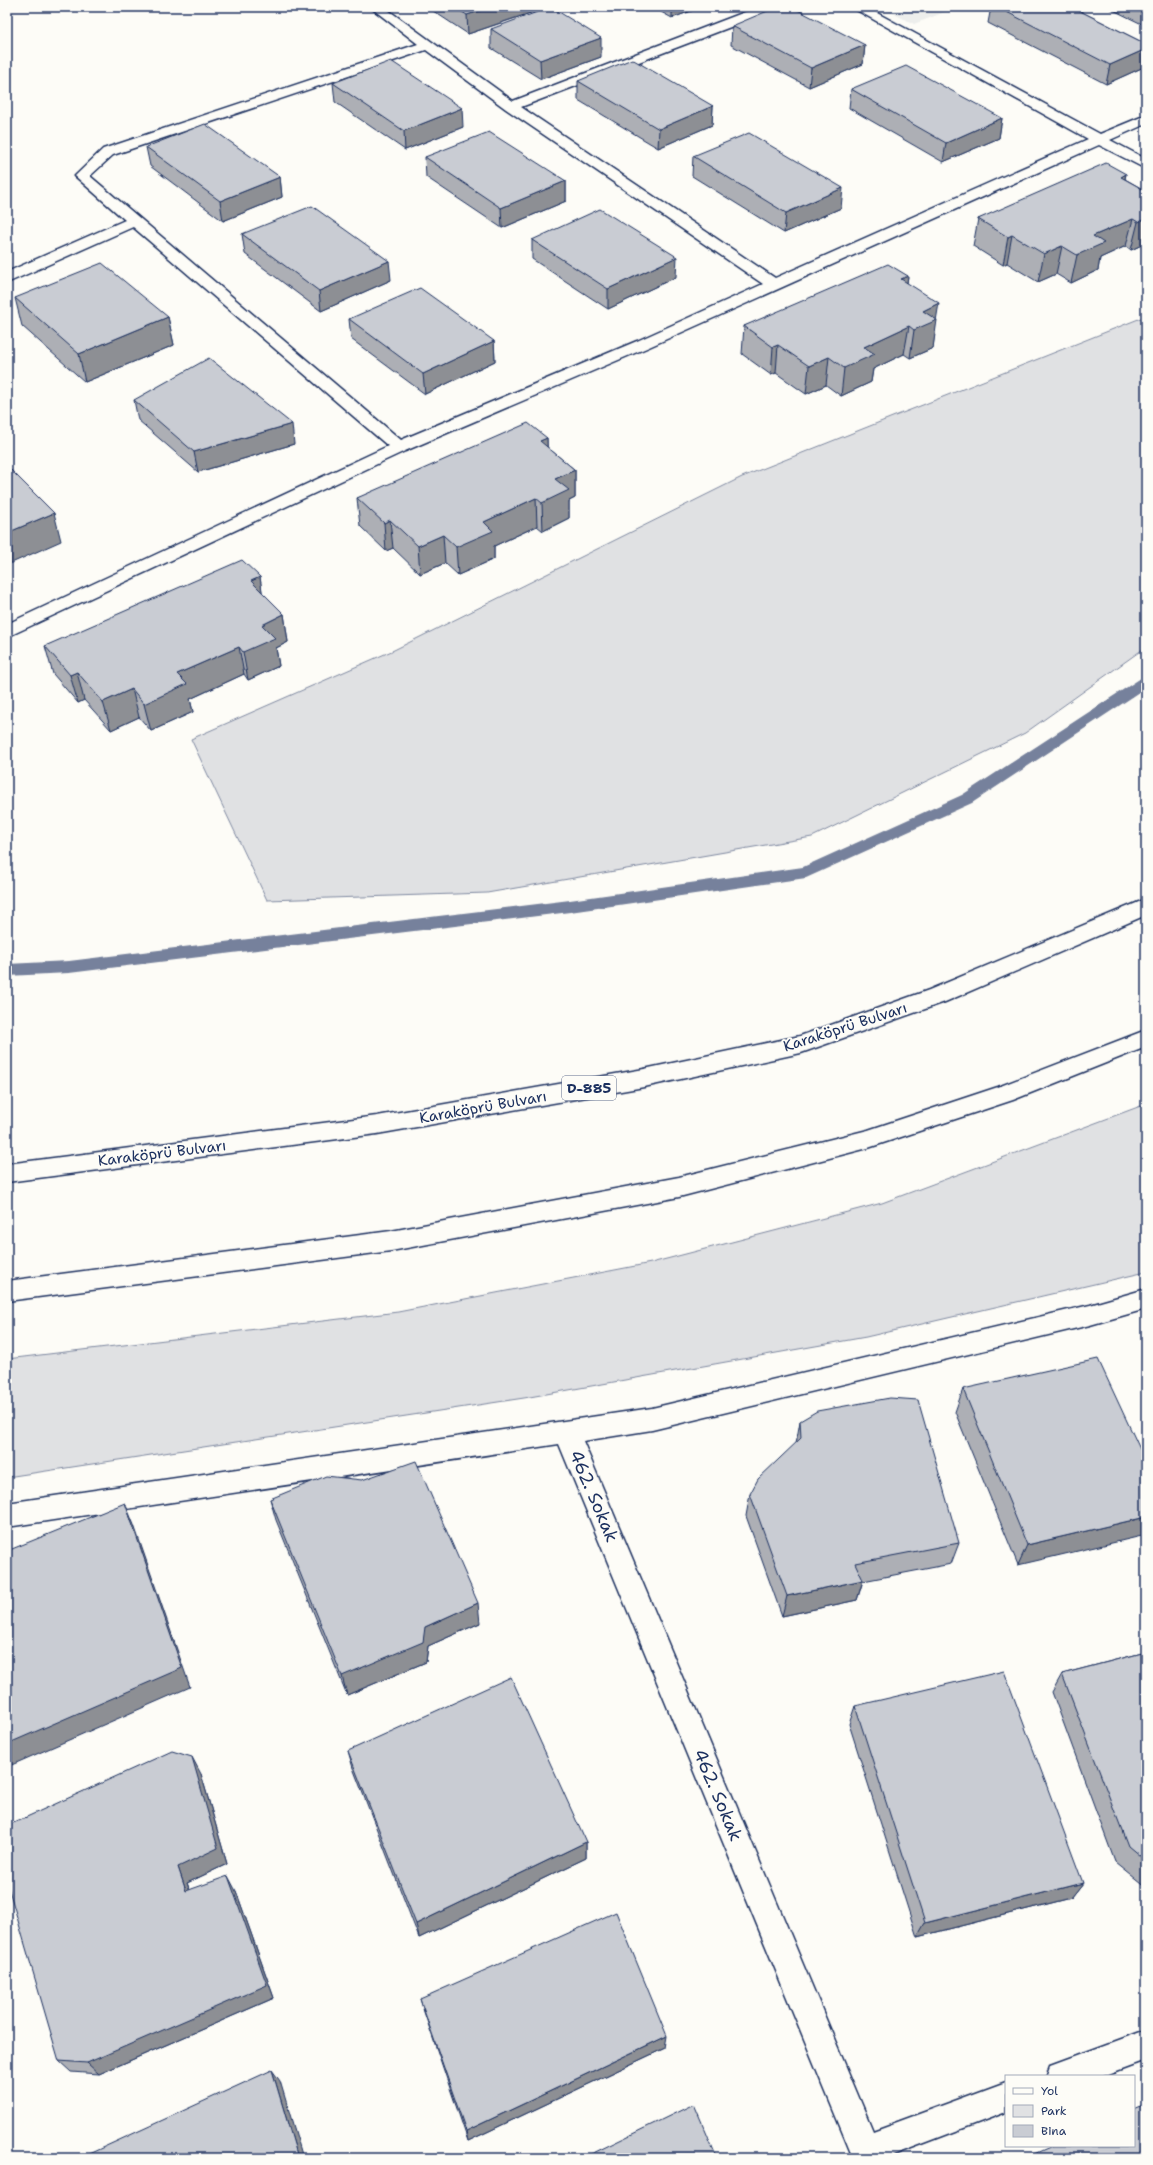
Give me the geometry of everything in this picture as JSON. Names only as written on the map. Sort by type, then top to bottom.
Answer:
[{"type":"main road","points":[[376,7],[511,106],[775,285]]},
{"type":"main road","points":[[511,106],[770,7]]},
{"type":"main road","points":[[857,7],[1146,165]]},
{"type":"main road","points":[[399,447],[82,176],[108,152],[429,45]]},
{"type":"main road","points":[[7,631],[399,447],[643,344],[1146,119]]},
{"type":"main road","points":[[7,278],[135,221]]},
{"type":"main road","name":"Karaköprü Bulvarı","points":[[7,1173],[377,1125],[644,1078],[801,1044],[937,996],[1146,907]]},
{"type":"main road","points":[[7,1290],[391,1241],[679,1187],[868,1139],[1005,1094],[1146,1038]]},
{"type":"main road","points":[[7,1515],[652,1419],[1090,1315],[1146,1299]]},
{"type":"main road","name":"462. Sokak","points":[[568,1432],[868,2154]]},
{"type":"main road","points":[[1065,2075],[1146,2045]]},
{"type":"main road","points":[[868,2154],[1005,2097]]},
{"type":"shaded area","points":[[880,7],[958,7],[914,24]]},
{"type":"green space","points":[[1146,316],[1146,647],[1025,733],[812,837],[487,893],[267,900],[191,739],[394,650],[742,477]]},
{"type":"green space","points":[[1146,1104],[1146,1272],[866,1337],[524,1398],[7,1477],[7,1359],[398,1312],[651,1263],[882,1203]]},
{"type":"building","points":[[454,7],[492,7],[467,15]]},
{"type":"building","points":[[551,7],[601,38],[540,60],[491,29]]},
{"type":"building","points":[[777,7],[792,7],[865,45],[811,68],[732,26]]},
{"type":"building","points":[[997,7],[1072,7],[1146,44],[1146,49],[1110,65]]},
{"type":"building","points":[[632,59],[713,106],[659,129],[578,81]]},
{"type":"building","points":[[391,61],[462,108],[404,131],[333,83]]},
{"type":"building","points":[[906,66],[1002,118],[946,143],[851,89]]},
{"type":"building","points":[[205,124],[280,177],[220,201],[146,147]]},
{"type":"building","points":[[489,132],[566,181],[501,208],[425,157]]},
{"type":"building","points":[[749,133],[843,188],[786,213],[693,156]]},
{"type":"building","points":[[1106,163],[1126,174],[1121,177],[1146,191],[1146,204],[1144,205],[1146,206],[1146,219],[1138,222],[1133,219],[1093,236],[1104,243],[1077,255],[1062,246],[1044,254],[1012,235],[1008,237],[978,219]]},
{"type":"building","points":[[312,206],[389,261],[319,291],[242,234]]},
{"type":"building","points":[[600,209],[677,257],[608,289],[532,240]]},
{"type":"building","points":[[102,263],[168,317],[79,354],[15,298]]},
{"type":"building","points":[[888,264],[908,276],[901,279],[939,303],[923,311],[937,320],[914,330],[909,326],[864,347],[875,354],[844,368],[829,357],[809,366],[778,345],[773,347],[744,326]]},
{"type":"building","points":[[420,288],[494,341],[423,374],[349,319]]},
{"type":"building","points":[[209,358],[292,424],[194,452],[134,400]]},
{"type":"building","points":[[528,423],[547,438],[540,441],[575,470],[555,479],[569,490],[542,503],[536,498],[484,522],[493,531],[456,547],[443,535],[418,546],[390,520],[384,523],[357,498]]},
{"type":"building","points":[[7,466],[54,513],[7,533]]},
{"type":"building","points":[[242,560],[260,577],[251,581],[284,614],[262,625],[275,638],[243,652],[239,647],[177,674],[187,684],[144,704],[132,689],[103,702],[77,672],[70,675],[45,646]]},
{"type":"building","points":[[1098,1359],[1146,1462],[1146,1517],[1027,1545],[963,1389]]},
{"type":"building","points":[[890,1398],[918,1400],[959,1543],[855,1563],[863,1580],[787,1596],[750,1494],[758,1479],[801,1438],[800,1421],[817,1411]]},
{"type":"building","points":[[416,1461],[478,1603],[425,1627],[423,1642],[342,1676],[270,1499],[326,1476],[362,1480]]},
{"type":"building","points":[[125,1503],[182,1668],[7,1744],[7,1551]]},
{"type":"building","points":[[1146,1652],[1146,1861],[1128,1846],[1062,1674]]},
{"type":"building","points":[[1004,1671],[1083,1883],[925,1923],[855,1706]]},
{"type":"building","points":[[511,1677],[586,1842],[416,1924],[348,1751]]},
{"type":"building","points":[[172,1751],[192,1757],[218,1848],[178,1867],[186,1891],[228,1876],[267,1985],[87,2063],[59,2061],[7,1883],[7,1830],[9,1825]]},
{"type":"building","points":[[616,1912],[667,2036],[466,2131],[420,1999]]},
{"type":"building","points":[[272,2070],[298,2158],[80,2158]]},
{"type":"building","points":[[694,2104],[717,2158],[583,2158]]},
{"type":"building","points":[[1146,2105],[1146,2158],[1025,2158],[1050,2147],[1135,2147],[1135,2110]]},
{"type":"waterway","points":[[7,970],[69,967],[570,906],[806,872],[967,799],[1146,681]]}]
